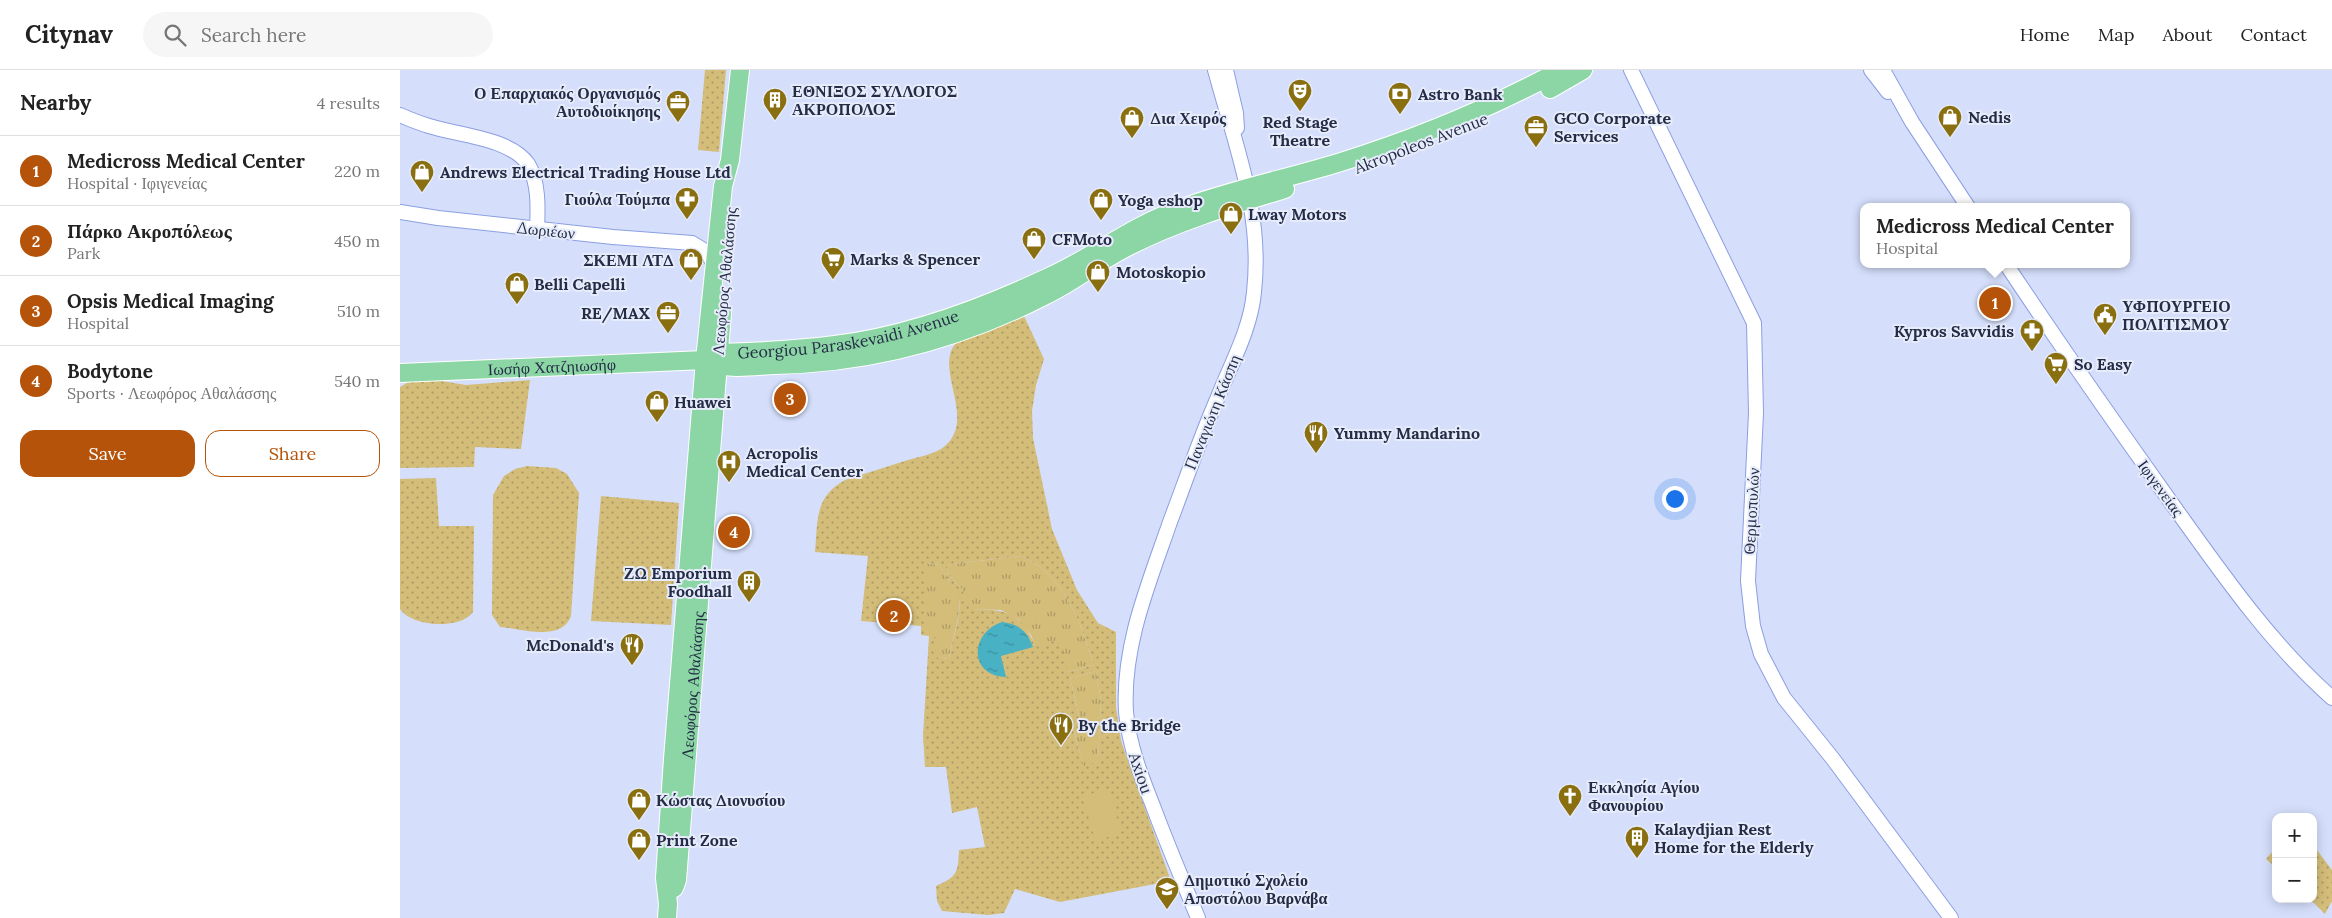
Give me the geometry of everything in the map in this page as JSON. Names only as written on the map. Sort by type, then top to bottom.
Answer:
[{"type":"main road","name":"Λεωφόρος Αθαλάσσης","points":[[713,360],[715,267],[740,70]]},
{"type":"main road","name":"Akropoleos Avenue","points":[[1250,193],[1425,134],[1492,106],[1561,70]]},
{"type":"main road","name":"Akropoleos Avenue","points":[[1250,193],[1343,172],[1450,134],[1533,98],[1584,70]]},
{"type":"main road","name":"Λεωφόρος Αθαλάσσης","points":[[668,911],[665,878],[713,360],[732,187],[729,166]]},
{"type":"main road","name":"Georgiou Paraskevaidi Avenue","points":[[713,360],[842,362],[895,352],[929,342],[1026,306],[1128,246],[1250,193]]},
{"type":"main road","name":"Ιωσήφ Χατζηιωσήφ","points":[[400,373],[713,360]]},
{"type":"street","points":[[1215,70],[1236,139]]},
{"type":"street","points":[[1226,70],[1236,112],[1236,139]]},
{"type":"street","name":"Θερμοπυλών","points":[[1631,70],[1754,323],[1756,413],[1748,581],[1753,626],[1761,654],[1784,698],[1833,759],[1950,918]]},
{"type":"street","points":[[1871,70],[1912,122]]},
{"type":"street","points":[[1883,70],[1912,122],[1965,203]]},
{"type":"street","points":[[400,115],[427,126],[492,142],[508,148],[521,156],[528,165],[535,185],[537,229]]},
{"type":"street","name":"Παναγιώτη Κάσπη","points":[[1137,620],[1188,470],[1250,313],[1254,294],[1256,260],[1250,193],[1236,139]]},
{"type":"street","name":"Δωριέων","points":[[400,212],[537,229],[692,243]]},
{"type":"street","points":[[692,243],[712,233],[720,220]]},
{"type":"street","points":[[692,243],[706,252],[715,267]]},
{"type":"street","name":"Ιφιγενείας","points":[[2009,268],[2119,429],[2247,608],[2292,660],[2332,698]]},
{"type":"street","name":"Axiou","points":[[1137,620],[1126,684],[1126,712],[1132,746],[1160,824],[1198,918]]},
{"type":"green space","points":[[705,70],[726,70],[719,152],[698,150]]},
{"type":"green space","points":[[1024,316],[1044,359],[1036,385],[1032,411],[1033,438],[1052,529],[1077,590],[1098,623],[1116,632],[1116,707],[1121,741],[1171,881],[1060,902],[1015,889],[1004,913],[988,915],[942,911],[937,901],[936,886],[948,880],[955,873],[959,850],[985,847],[977,807],[952,813],[946,767],[925,767],[923,736],[929,636],[921,635],[921,626],[861,621],[868,556],[815,552],[819,511],[828,494],[835,487],[845,480],[933,453],[941,449],[952,438],[957,425],[957,410],[949,366],[950,353],[957,342]],"holes":[[[1021,556],[1036,564],[1049,575],[1069,602],[1077,617],[1094,665],[1068,672],[1060,640],[1035,646],[1024,625],[1010,614],[993,610],[971,609],[961,588],[949,575],[947,567],[952,564]],[[926,563],[940,565],[958,596],[958,618],[949,659],[935,657],[937,640],[926,631]],[[1096,671],[1101,700],[1098,761],[1084,767],[1074,732],[1082,729],[1070,678]]]},
{"type":"green space","points":[[412,380],[435,380],[466,385],[530,380],[521,449],[475,447],[474,467],[400,468],[400,387]]},
{"type":"green space","points":[[527,466],[556,468],[567,474],[579,493],[571,616],[566,624],[559,629],[550,631],[540,632],[500,627],[492,615],[493,495],[504,476],[515,469]]},
{"type":"green space","points":[[436,478],[439,526],[474,526],[473,612],[467,618],[447,624],[425,623],[415,620],[400,609],[400,479]]},
{"type":"green space","points":[[601,496],[679,503],[671,625],[591,621]]},
{"type":"green space","points":[[1021,556],[1036,564],[1060,588],[1077,617],[1094,665],[1068,672],[1035,646],[1031,635],[1018,619],[1001,610],[970,609],[961,588],[949,575],[947,567],[952,564]]},
{"type":"green space","points":[[926,563],[940,565],[958,594],[958,616],[949,659],[935,657],[930,636],[926,631]]},
{"type":"green space","points":[[1096,671],[1101,700],[1098,761],[1084,768],[1074,731],[1082,728],[1070,678]]},
{"type":"green space","points":[[1110,789],[1121,834],[1095,840],[1083,796]]},
{"type":"green space","points":[[2317,850],[2332,870],[2332,901],[2325,914],[2314,903],[2317,903]]},
{"type":"green space","points":[[2272,852],[2272,864],[2266,859]]},
{"type":"water","points":[[1002,622],[1013,624],[1022,629],[1033,647],[1001,656],[1006,677],[994,675],[985,670],[980,662],[978,653],[979,644],[984,635],[991,627]]},
{"type":"place","name":"Red Stage Theatre","points":[[1300,112]]},
{"type":"place","name":"Astro Bank","points":[[1400,115]]},
{"type":"place","name":"ΕΘΝΙΞΟΣ ΣΥΛΛΟΓΟΣ ΑΚΡΟΠΟΛΟΣ","points":[[775,121]]},
{"type":"place","name":"Ο Επαρχιακός Οργανισμός Αυτοδιοίκησης","points":[[678,123]]},
{"type":"place","name":"Nedis","points":[[1950,138]]},
{"type":"place","name":"Δια Χειρός","points":[[1132,139]]},
{"type":"place","name":"GCO Corporate Services","points":[[1536,148]]},
{"type":"place","name":"Andrews Electrical Trading House Ltd","points":[[422,193]]},
{"type":"place","name":"Γιούλα Τούμπα","points":[[687,220]]},
{"type":"place","name":"Yoga eshop","points":[[1101,221]]},
{"type":"place","name":"Lway Motors","points":[[1231,235]]},
{"type":"place","name":"CFMoto","points":[[1034,260]]},
{"type":"place","name":"Marks & Spencer","points":[[833,280]]},
{"type":"place","name":"ΣΚΕΜΙ ΛΤΔ","points":[[691,281]]},
{"type":"place","name":"Motoskopio","points":[[1098,293]]},
{"type":"place","name":"Medicross Medical Center","points":[[1995,303]]},
{"type":"place","name":"Belli Capelli","points":[[517,305]]},
{"type":"place","name":"RE/MAX","points":[[668,334]]},
{"type":"place","name":"ΥΦΠΟΥΡΓΕΙΟ ΠΟΛΙΤΙΣΜΟΥ","points":[[2105,336]]},
{"type":"place","name":"Kypros Savvidis","points":[[2032,352]]},
{"type":"place","name":"So Easy","points":[[2056,385]]},
{"type":"place","name":"Opsis Medical Imaging","points":[[790,399]]},
{"type":"place","name":"Huawei","points":[[657,423]]},
{"type":"place","name":"Yummy Mandarino","points":[[1316,454]]},
{"type":"place","name":"Acropolis Medical Center","points":[[729,483]]},
{"type":"place","name":"Bodytone","points":[[734,532]]},
{"type":"place","name":"ΖΩ Emporium Foodhall","points":[[749,603]]},
{"type":"place","name":"Πάρκο Ακροπόλεως","points":[[894,616]]},
{"type":"place","name":"McDonald's","points":[[632,666]]},
{"type":"place","name":"By the Bridge","points":[[1061,746]]},
{"type":"place","name":"Εκκλησία Αγίου Φανουρίου","points":[[1570,817]]},
{"type":"place","name":"Κώστας Διονυσίου","points":[[639,821]]},
{"type":"place","name":"Kalaydjian Rest Home for the Elderly","points":[[1637,859]]},
{"type":"place","name":"Print Zone","points":[[639,861]]},
{"type":"place","name":"Δημοτικό Σχολείο Αποστόλου Βαρνάβα","points":[[1167,910]]}]
